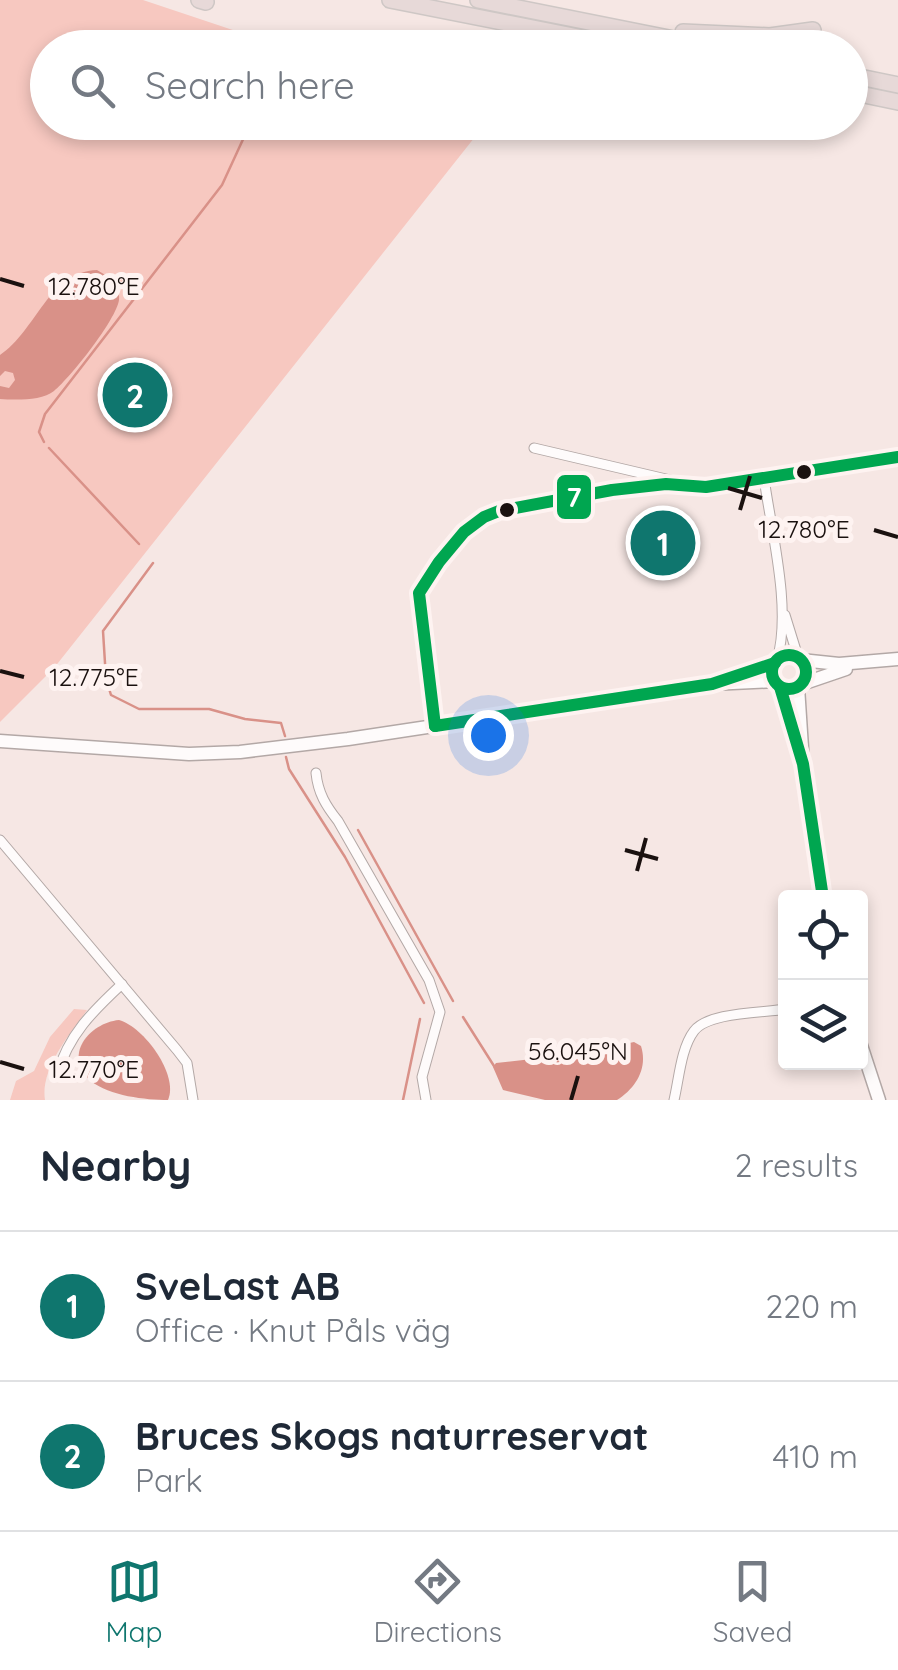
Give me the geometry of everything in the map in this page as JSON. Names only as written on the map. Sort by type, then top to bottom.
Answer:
[{"type":"highway","points":[[390,0],[542,30]]},
{"type":"highway","points":[[478,0],[631,30]]},
{"type":"highway","points":[[592,22],[669,30]]},
{"type":"highway","points":[[868,78],[898,84]]},
{"type":"highway","points":[[868,96],[898,102]]},
{"type":"street","points":[[534,448],[695,486],[898,457]]},
{"type":"street","points":[[764,478],[781,603],[777,684],[790,711],[803,762],[823,890]]},
{"type":"street","points":[[419,594],[435,726]]},
{"type":"street","points":[[781,603],[807,672],[800,686],[803,762]]},
{"type":"street","points":[[712,684],[789,655],[817,664],[868,663]]},
{"type":"street","points":[[0,742],[220,753],[435,726],[712,684],[777,684],[791,690],[831,672],[898,659]]},
{"type":"street","points":[[316,772],[327,808],[348,837],[429,980],[438,1003],[440,1012],[422,1077],[426,1100]]},
{"type":"street","points":[[0,840],[187,1063],[194,1100]]},
{"type":"street","points":[[57,1075],[68,1042],[86,1018],[122,984]]},
{"type":"street","points":[[674,1100],[690,1038],[698,1026],[718,1018],[778,1010]]},
{"type":"street","points":[[868,1066],[879,1100]]},
{"type":"shaded area","points":[[0,0],[143,0],[233,30],[30,30],[30,140],[473,140],[54,668],[0,722]]},
{"type":"shaded area","points":[[97,270],[116,285],[119,300],[92,348],[49,394],[0,399],[0,386],[9,388],[15,380],[13,373],[5,371],[0,376],[0,355],[66,281]]},
{"type":"shaded area","points":[[74,1009],[87,1010],[52,1064],[45,1100],[10,1100],[16,1081],[34,1071],[50,1037]]},
{"type":"shaded area","points":[[119,1020],[139,1032],[157,1053],[168,1078],[168,1100],[117,1094],[91,1081],[83,1071],[79,1052],[83,1042],[98,1027]]},
{"type":"shaded area","points":[[634,1042],[641,1046],[643,1054],[641,1070],[630,1090],[617,1100],[545,1100],[503,1090],[493,1067],[496,1063],[584,1053]]},
{"type":"waterway","points":[[44,442],[39,432],[45,414],[222,185],[243,140]]},
{"type":"waterway","points":[[49,448],[139,544]]},
{"type":"waterway","points":[[153,563],[103,631],[111,695],[139,709],[209,709],[281,723],[285,736]]},
{"type":"waterway","points":[[286,757],[289,769],[345,857],[424,1003]]},
{"type":"waterway","points":[[358,830],[453,1001]]},
{"type":"waterway","points":[[463,1017],[494,1066]]},
{"type":"waterway","points":[[403,1100],[420,1019]]},
{"type":"transit line","name":"7","points":[[435,726],[419,593],[464,532],[484,517],[612,490],[666,484],[706,487],[898,457]]},
{"type":"transit line","name":"7","points":[[789,655],[801,660],[806,672],[801,684],[789,689],[777,684],[772,672],[777,660],[789,655]]},
{"type":"transit line","name":"7","points":[[435,726],[712,684],[775,663]]},
{"type":"transit line","name":"7","points":[[780,687],[803,764],[822,890]]},
{"type":"place","name":"Bruces Skogs naturreservat","points":[[135,395]]},
{"type":"place","name":"SveLast AB","points":[[663,543]]}]
